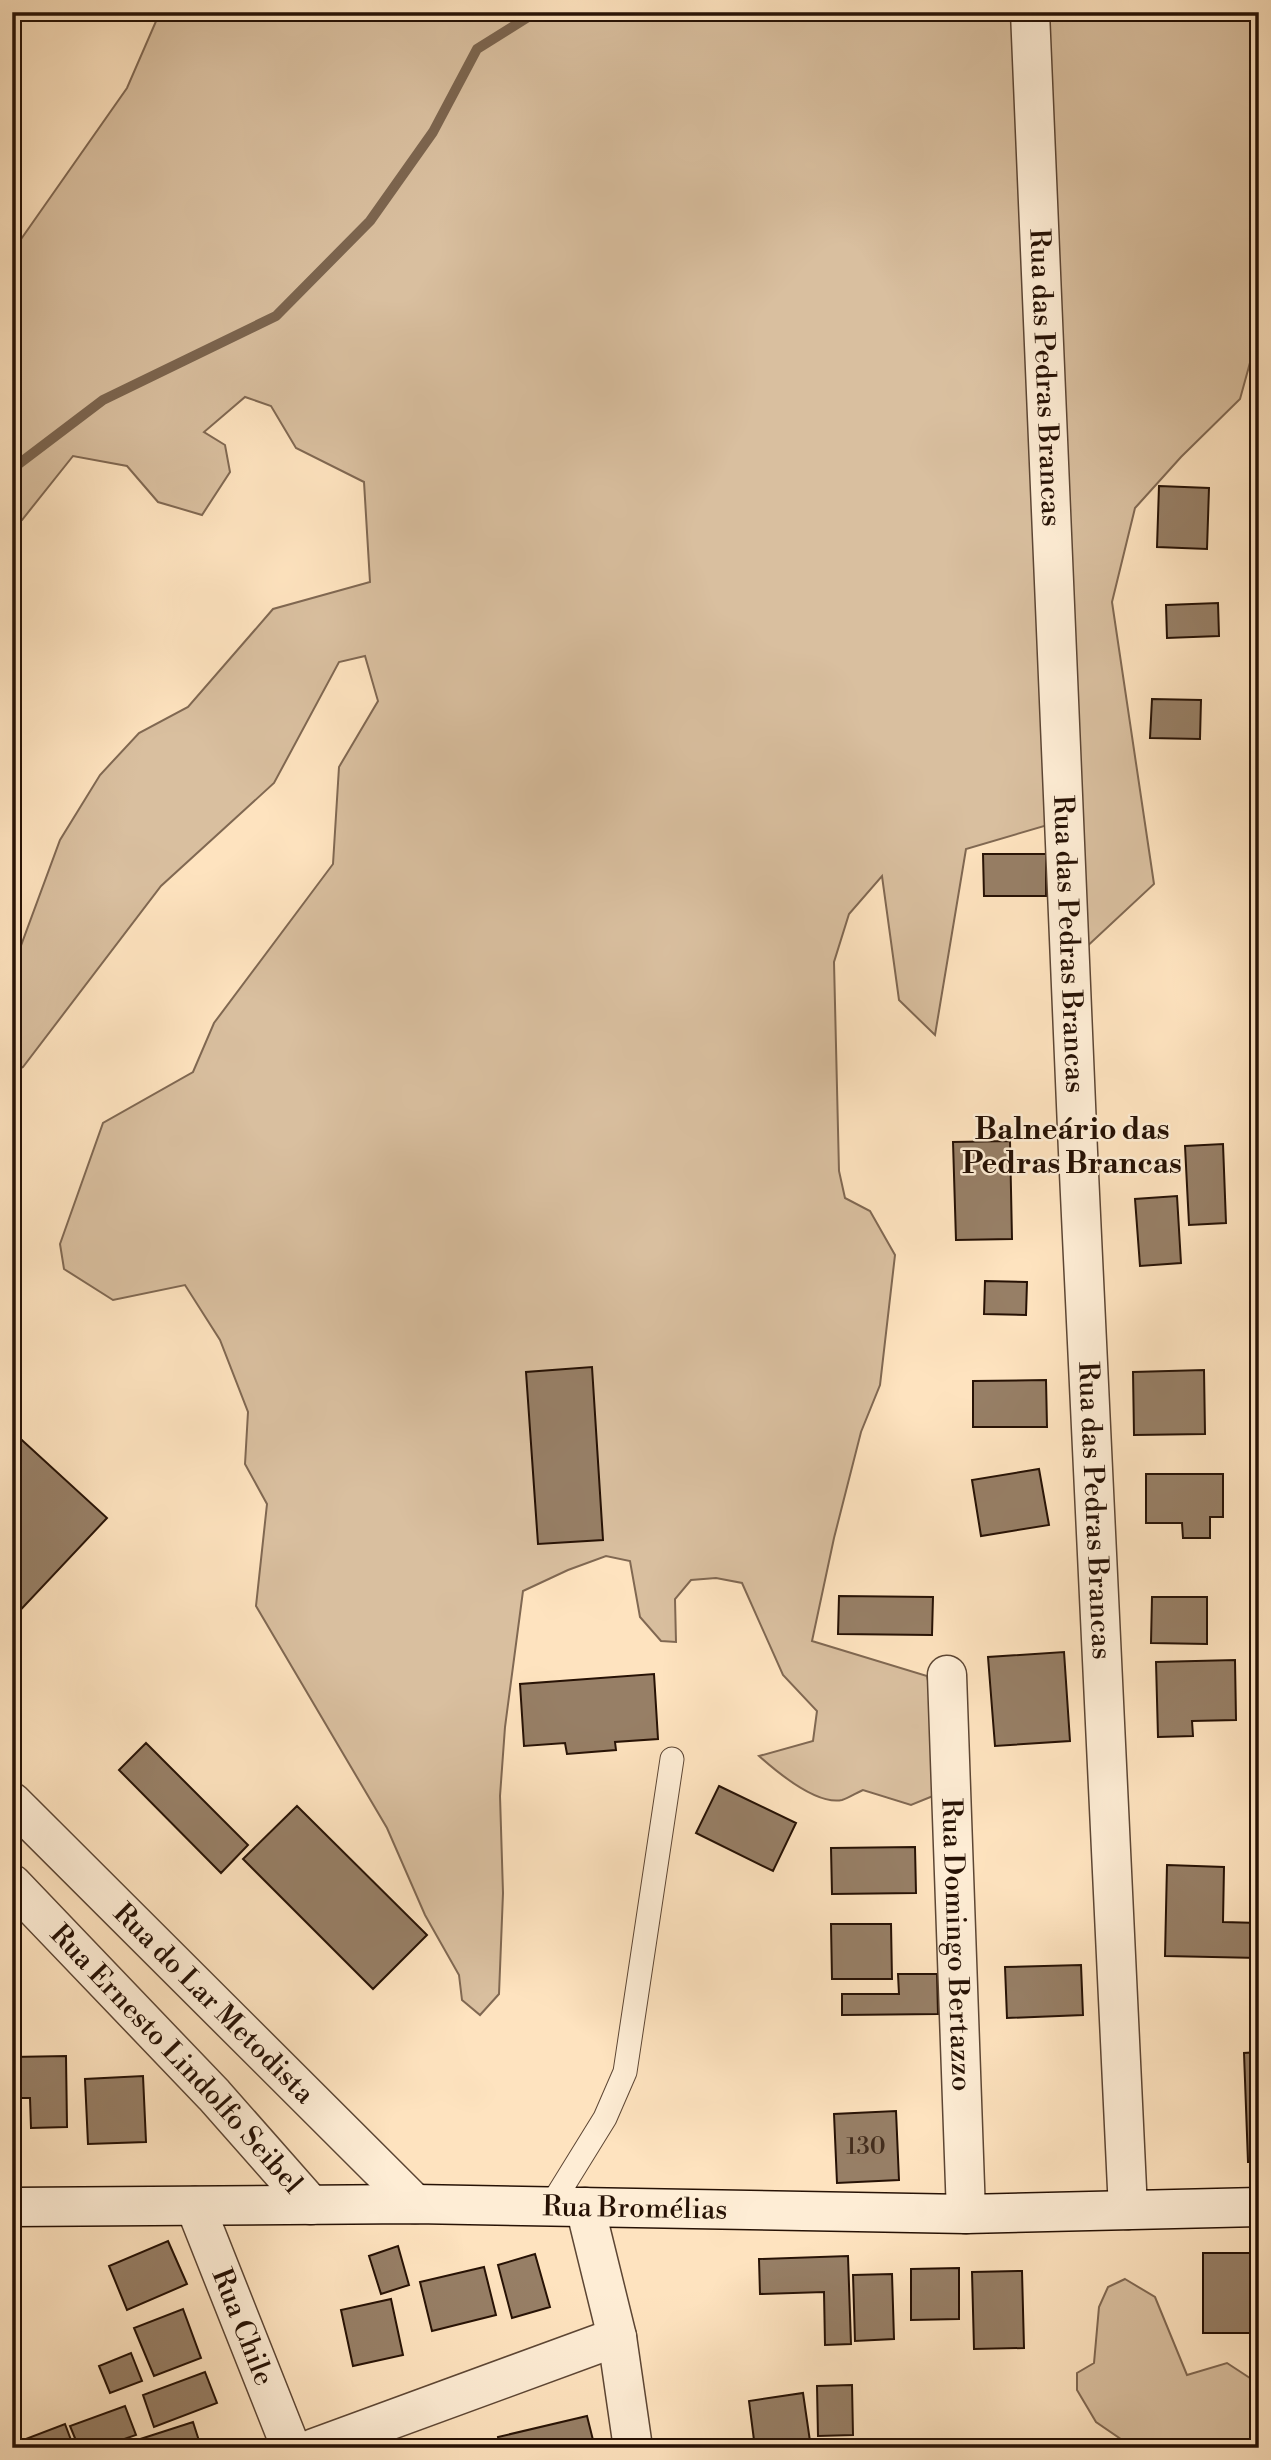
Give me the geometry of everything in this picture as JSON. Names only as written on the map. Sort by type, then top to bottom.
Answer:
[{"type":"street","name":"Rua das Pedras Brancas","points":[[1030,12],[1078,1152],[1128,2210]]},
{"type":"street","name":"Rua Domingo Bertazzo","points":[[947,1675],[967,2214]]},
{"type":"street","name":"Rua do Lar Metodista","points":[[12,1802],[415,2204]]},
{"type":"street","name":"Rua Ernesto Lindolfo Seibel","points":[[12,1884],[214,2095],[311,2205]]},
{"type":"street","points":[[80,1954],[117,1904]]},
{"type":"street","name":"Rua Bromélias","points":[[12,2207],[415,2204],[967,2214],[1259,2207]]},
{"type":"street","name":"Rua Chile","points":[[195,2206],[291,2448]]},
{"type":"street","points":[[567,2207],[617,2337],[632,2448]]},
{"type":"street","points":[[314,2448],[617,2337]]},
{"type":"lane","points":[[567,2207],[625,2072],[672,1759]]},
{"type":"shaded area","points":[[160,12],[1259,12],[1259,74],[1250,113],[1259,174],[1259,330],[1240,399],[1181,457],[1135,508],[1112,602],[1154,884],[1067,965],[1061,821],[966,849],[935,1035],[899,1000],[882,876],[849,914],[834,962],[839,1171],[845,1198],[870,1211],[895,1255],[880,1385],[861,1432],[812,1641],[927,1676],[939,1733],[933,1796],[911,1805],[863,1790],[842,1800],[832,1800],[798,1786],[759,1756],[813,1741],[817,1711],[783,1675],[742,1583],[716,1578],[691,1580],[675,1599],[676,1642],[661,1641],[640,1617],[630,1561],[606,1556],[523,1591],[505,1727],[500,1796],[503,1893],[499,1994],[480,2015],[462,2000],[459,1975],[425,1915],[387,1828],[256,1606],[267,1504],[245,1464],[248,1412],[220,1340],[185,1285],[113,1300],[64,1269],[60,1244],[103,1123],[193,1072],[214,1023],[333,864],[339,767],[378,701],[365,656],[339,662],[274,783],[161,886],[23,1067],[12,1073],[12,970],[60,840],[100,775],[139,733],[188,707],[273,609],[370,582],[364,482],[296,448],[271,406],[245,397],[204,432],[225,445],[230,472],[202,515],[158,502],[127,466],[73,456],[22,520],[12,527],[12,252],[127,88]]},
{"type":"shaded area","points":[[1125,2279],[1155,2297],[1187,2375],[1227,2363],[1259,2384],[1259,2448],[1134,2448],[1096,2422],[1077,2390],[1077,2373],[1094,2363],[1099,2307],[1108,2287]]},
{"type":"building","points":[[1159,486],[1209,488],[1207,549],[1157,547]]},
{"type":"building","points":[[1218,603],[1219,636],[1167,638],[1166,605]]},
{"type":"building","points":[[1152,699],[1201,700],[1200,739],[1150,738]]},
{"type":"building","points":[[983,854],[1046,854],[1046,896],[984,896]]},
{"type":"building","points":[[1010,1141],[1012,1239],[956,1240],[953,1142]]},
{"type":"building","points":[[1223,1144],[1226,1223],[1189,1225],[1185,1146]]},
{"type":"building","points":[[1177,1196],[1181,1263],[1140,1266],[1135,1199]]},
{"type":"building","points":[[985,1281],[1027,1282],[1026,1315],[984,1314]]},
{"type":"building","points":[[592,1367],[603,1540],[538,1544],[526,1372]]},
{"type":"building","points":[[1204,1370],[1205,1434],[1134,1435],[1133,1372]]},
{"type":"building","points":[[1046,1380],[1047,1427],[973,1427],[973,1381]]},
{"type":"building","points":[[12,1431],[107,1518],[12,1619]]},
{"type":"building","points":[[1039,1469],[1049,1525],[981,1536],[972,1480]]},
{"type":"building","points":[[1146,1474],[1223,1474],[1223,1517],[1210,1517],[1210,1538],[1183,1538],[1182,1523],[1146,1523]]},
{"type":"building","points":[[839,1596],[933,1597],[932,1635],[838,1634]]},
{"type":"building","points":[[1152,1597],[1207,1597],[1207,1644],[1151,1643]]},
{"type":"building","points":[[1064,1652],[1070,1741],[995,1746],[988,1657]]},
{"type":"building","points":[[1235,1660],[1236,1720],[1192,1721],[1193,1736],[1158,1737],[1156,1662]]},
{"type":"building","points":[[654,1674],[658,1739],[615,1742],[616,1750],[567,1754],[565,1743],[524,1746],[520,1684]]},
{"type":"building","points":[[146,1743],[248,1845],[221,1873],[119,1770]]},
{"type":"building","points":[[719,1786],[796,1823],[773,1871],[696,1833]]},
{"type":"building","points":[[297,1806],[427,1935],[373,1989],[243,1859]]},
{"type":"building","points":[[915,1847],[916,1893],[832,1894],[831,1848]]},
{"type":"building","points":[[1167,1865],[1224,1867],[1223,1922],[1259,1923],[1259,1958],[1165,1956]]},
{"type":"building","points":[[831,1924],[891,1924],[892,1979],[832,1979]]},
{"type":"building","points":[[1081,1965],[1083,2015],[1007,2018],[1005,1967]]},
{"type":"building","points":[[898,1974],[937,1974],[938,2014],[842,2015],[842,1994],[899,1994]]},
{"type":"building","points":[[1259,2052],[1259,2162],[1248,2162],[1244,2053]]},
{"type":"building","points":[[66,2056],[67,2127],[31,2128],[30,2098],[12,2098],[12,2057]]},
{"type":"building","points":[[143,2076],[146,2142],[88,2144],[85,2079]]},
{"type":"building","points":[[896,2111],[899,2180],[837,2183],[834,2114]]},
{"type":"building","points":[[168,2241],[187,2284],[127,2310],[109,2266]]},
{"type":"building","points":[[398,2246],[409,2285],[381,2294],[369,2256]]},
{"type":"building","points":[[1203,2253],[1259,2253],[1259,2333],[1203,2333]]},
{"type":"building","points":[[535,2254],[550,2307],[512,2318],[498,2265]]},
{"type":"building","points":[[848,2256],[851,2344],[825,2345],[824,2292],[760,2294],[759,2259]]},
{"type":"building","points":[[484,2267],[496,2315],[432,2331],[420,2282]]},
{"type":"building","points":[[959,2268],[959,2319],[911,2320],[911,2269]]},
{"type":"building","points":[[1022,2271],[1024,2348],[974,2349],[972,2272]]},
{"type":"building","points":[[892,2274],[894,2339],[855,2341],[853,2275]]},
{"type":"building","points":[[391,2299],[403,2355],[353,2366],[341,2310]]},
{"type":"building","points":[[183,2309],[201,2358],[154,2376],[134,2328]]},
{"type":"building","points":[[131,2353],[142,2381],[110,2393],[99,2366]]},
{"type":"building","points":[[205,2372],[217,2403],[154,2427],[143,2395]]},
{"type":"building","points":[[852,2385],[853,2435],[818,2436],[817,2386]]},
{"type":"building","points":[[803,2393],[811,2448],[755,2448],[749,2401]]},
{"type":"building","points":[[125,2406],[136,2435],[110,2444],[111,2448],[79,2448],[70,2426]]},
{"type":"building","points":[[587,2416],[595,2448],[500,2448],[498,2437]]},
{"type":"building","points":[[193,2422],[201,2447],[132,2448],[131,2442]]},
{"type":"building","points":[[65,2424],[74,2448],[26,2448],[23,2440]]},
{"type":"waterway","points":[[12,469],[103,400],[276,316],[370,221],[433,132],[477,49],[536,12]]},
{"type":"district","name":"Balneário das Pedras Brancas","points":[[1072,1147]]}]
